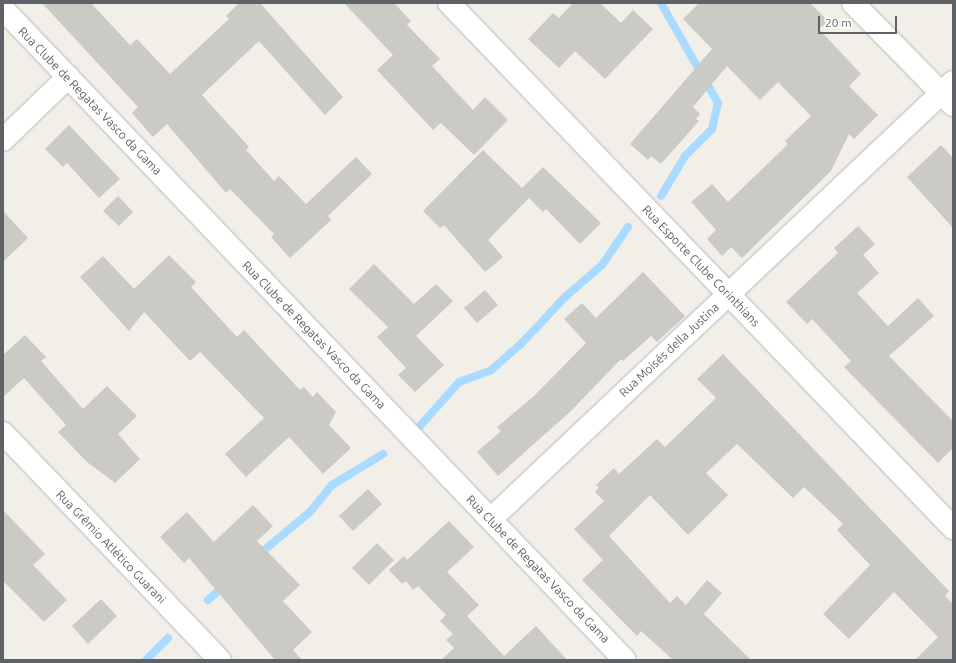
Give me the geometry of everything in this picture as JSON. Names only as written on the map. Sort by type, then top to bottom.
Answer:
[{"type":"street","name":"Rua Esporte Clube Corinthians","points":[[449,3],[953,528]]},
{"type":"street","points":[[853,3],[949,93]]},
{"type":"street","name":"Rua Clube de Regatas Vasco da Gama","points":[[3,9],[625,660]]},
{"type":"street","points":[[3,140],[68,77]]},
{"type":"street","name":"Rua Moisés della Justina","points":[[491,520],[728,294],[949,93]]},
{"type":"street","name":"Rua Grêmio Atlético Guarani","points":[[3,433],[220,660]]},
{"type":"building","points":[[42,3],[91,3],[130,45],[137,39],[170,74],[229,19],[226,16],[239,3],[260,3],[343,97],[325,115],[259,41],[202,95],[249,147],[246,150],[274,181],[279,176],[306,204],[356,157],[372,174],[328,216],[331,220],[290,258],[271,237],[274,234],[230,189],[226,193],[167,124],[153,137],[132,113],[138,107]]},
{"type":"building","points":[[344,3],[394,3],[411,21],[407,25],[440,59],[432,66],[473,110],[485,97],[508,120],[474,155],[441,123],[433,130],[377,70],[393,55]]},
{"type":"building","points":[[573,3],[600,3],[621,23],[633,10],[653,29],[605,79],[575,51],[559,68],[528,39],[553,13],[559,18]]},
{"type":"building","points":[[699,3],[810,3],[828,21],[819,29],[861,74],[849,86],[878,115],[854,139],[849,134],[831,171],[742,258],[731,247],[722,256],[707,239],[716,230],[691,202],[712,184],[728,202],[788,144],[785,141],[811,116],[778,82],[760,100],[727,66],[693,107],[700,114],[696,119],[699,121],[661,164],[651,156],[648,160],[630,144],[712,49],[683,19]]},
{"type":"building","points":[[69,125],[120,179],[99,198],[67,163],[63,167],[45,149]]},
{"type":"building","points":[[941,145],[953,158],[953,228],[907,177]]},
{"type":"building","points":[[483,150],[522,188],[543,167],[601,223],[580,244],[546,209],[543,212],[529,198],[488,240],[503,257],[485,272],[444,225],[440,228],[423,211]]},
{"type":"building","points":[[118,196],[133,212],[119,226],[103,211]]},
{"type":"building","points":[[3,211],[28,238],[3,262]]},
{"type":"building","points":[[858,226],[875,244],[863,255],[879,273],[857,293],[888,326],[918,298],[934,316],[889,356],[953,421],[953,448],[938,463],[844,367],[851,361],[812,319],[807,324],[786,302],[838,253],[834,248]]},
{"type":"building","points":[[169,255],[196,282],[191,287],[237,337],[244,330],[300,390],[304,387],[313,397],[317,392],[336,412],[329,425],[351,448],[323,474],[289,437],[246,477],[225,454],[264,418],[200,352],[190,361],[144,312],[129,331],[80,277],[103,256],[134,289]]},
{"type":"building","points":[[374,264],[414,304],[436,284],[453,301],[416,336],[444,365],[415,392],[398,375],[406,368],[377,337],[388,327],[349,289]]},
{"type":"building","points":[[643,272],[685,316],[657,342],[651,336],[623,361],[621,359],[570,412],[498,476],[477,452],[501,431],[497,427],[533,397],[586,343],[564,319],[582,303],[596,318]]},
{"type":"building","points":[[485,290],[498,305],[477,323],[464,308]]},
{"type":"building","points":[[25,335],[46,357],[41,361],[83,409],[107,386],[137,416],[118,434],[140,459],[115,483],[87,462],[58,432],[66,425],[24,378],[3,397],[3,355]]},
{"type":"building","points":[[723,354],[949,591],[945,596],[953,604],[953,660],[915,660],[938,637],[894,592],[849,639],[823,614],[870,565],[837,530],[843,524],[804,487],[793,498],[737,444],[706,473],[728,495],[688,535],[650,495],[609,536],[670,603],[677,596],[686,605],[707,580],[722,593],[704,614],[751,660],[673,660],[641,631],[637,636],[582,580],[603,560],[574,529],[604,501],[595,492],[599,487],[596,485],[614,468],[619,474],[657,439],[665,447],[716,398],[697,379]]},
{"type":"building","points":[[368,489],[382,504],[353,531],[339,516]]},
{"type":"building","points":[[253,505],[273,526],[257,541],[300,585],[283,601],[312,632],[293,650],[302,660],[275,660],[189,558],[184,563],[160,537],[187,512],[214,542]]},
{"type":"building","points":[[3,510],[45,554],[33,565],[67,600],[44,622],[3,581]]},
{"type":"building","points":[[449,521],[474,547],[447,572],[479,605],[467,616],[504,656],[536,626],[567,660],[441,660],[454,648],[446,640],[453,634],[440,621],[446,615],[418,586],[413,590],[406,581],[402,584],[389,570],[404,556],[407,560]]},
{"type":"building","points":[[377,543],[394,560],[369,585],[352,568]]},
{"type":"building","points":[[101,599],[117,616],[88,644],[72,626]]},
{"type":"waterway","points":[[661,3],[718,103],[712,129],[685,156],[661,196]]},
{"type":"waterway","points":[[420,426],[459,382],[490,371],[522,343],[564,298],[602,265],[628,227]]},
{"type":"waterway","points":[[257,556],[310,512],[332,485],[383,454]]},
{"type":"waterway","points":[[208,600],[225,585]]},
{"type":"waterway","points":[[146,660],[168,638]]}]
